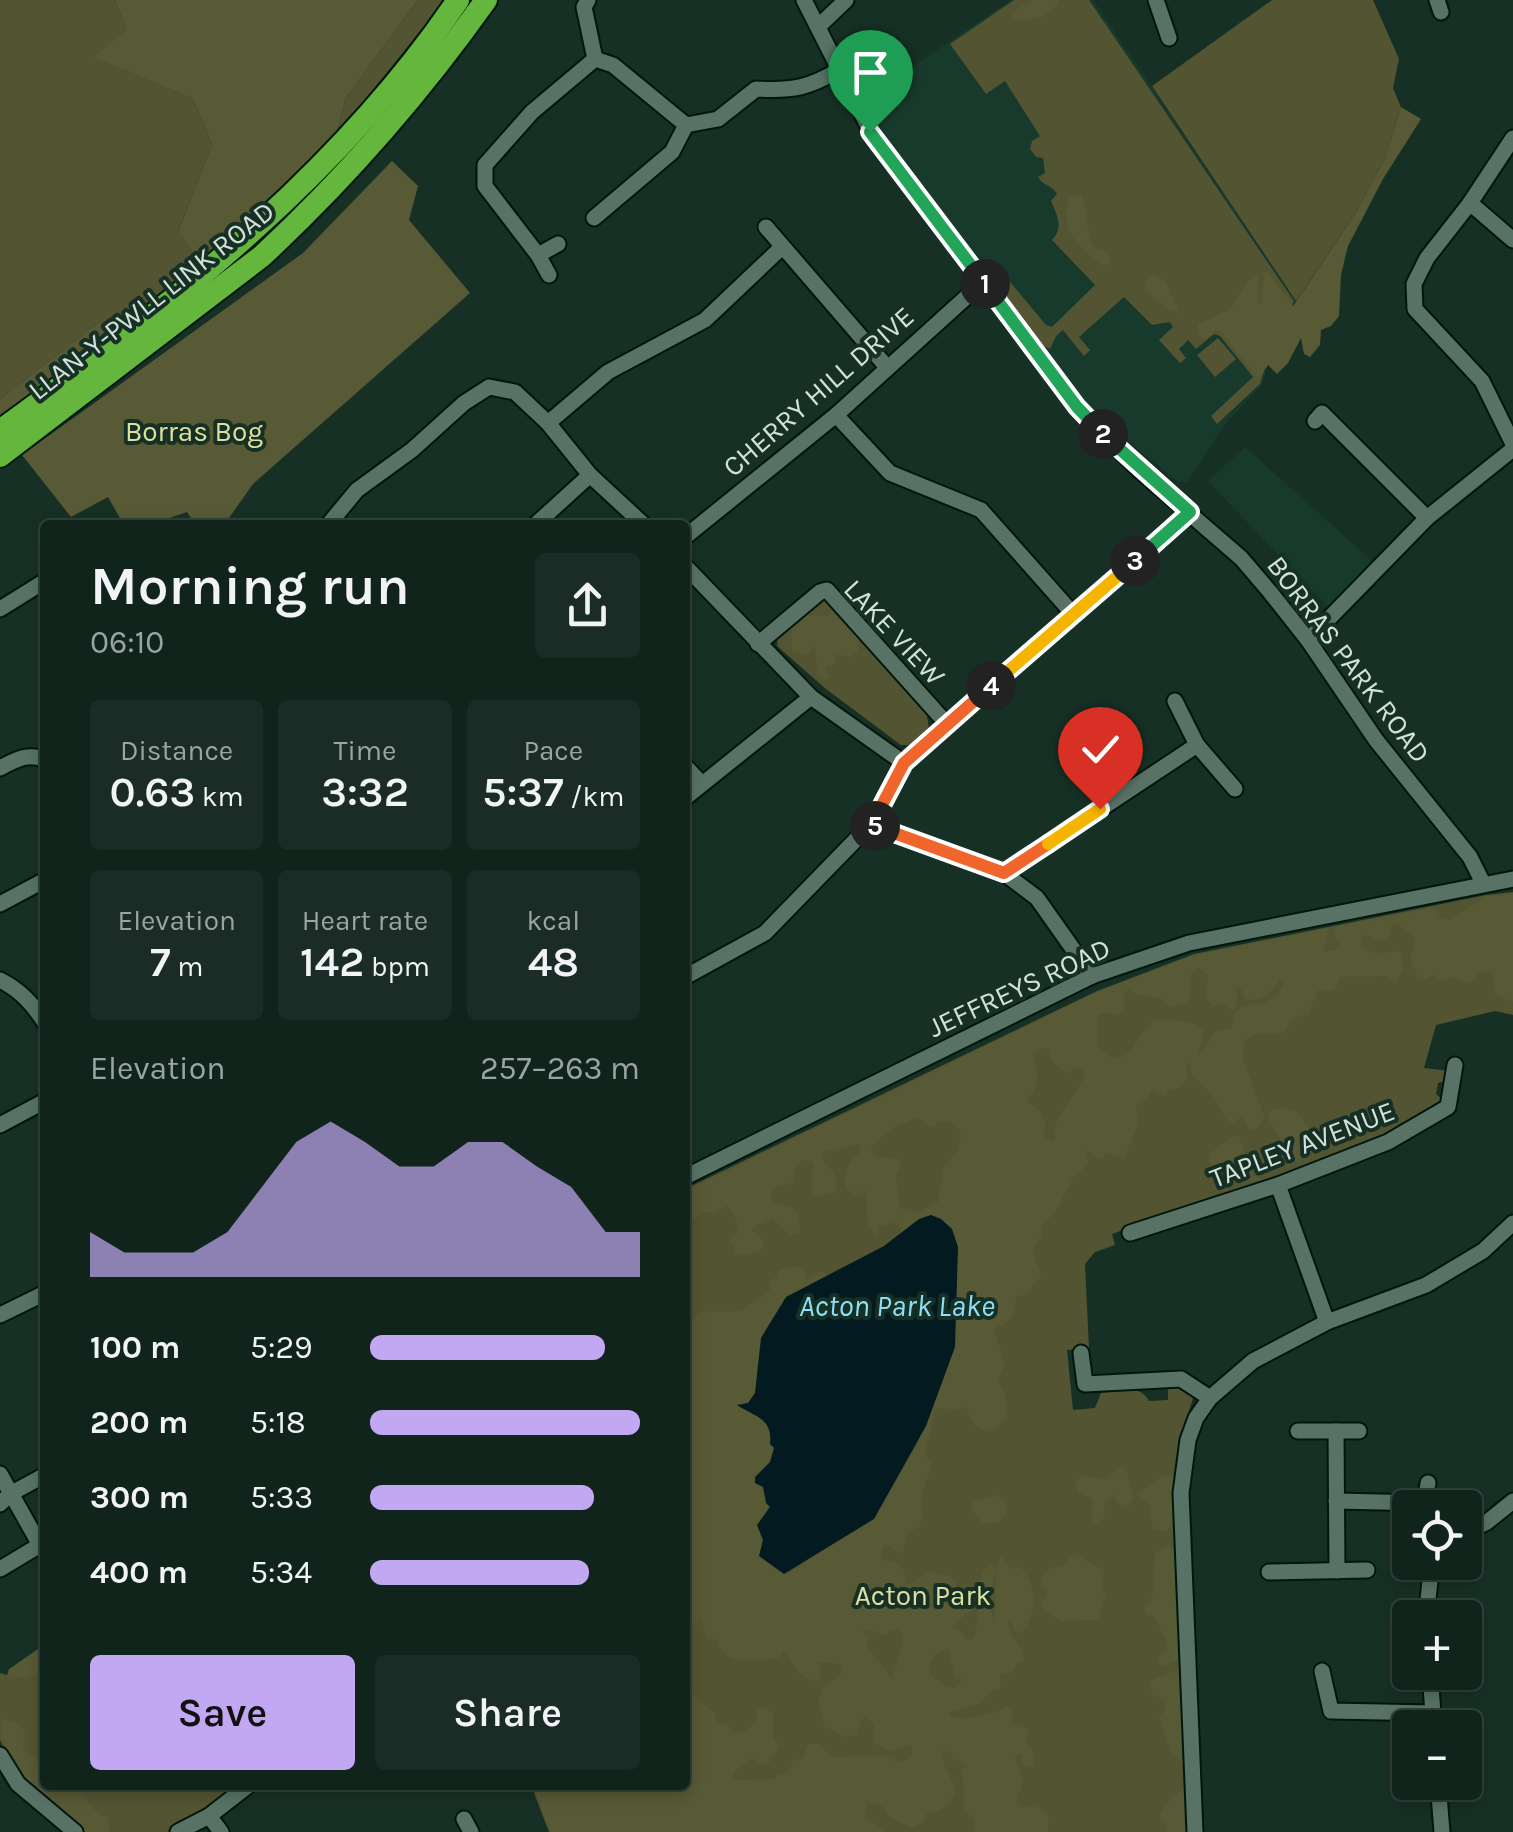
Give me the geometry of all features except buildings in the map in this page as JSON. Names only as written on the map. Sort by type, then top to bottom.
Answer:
[{"type":"highway","name":"LLAN-Y-PWLL LINK ROAD","points":[[0,431],[172,300],[260,225],[342,143],[415,58],[458,0]]},
{"type":"highway","name":"LLAN-Y-PWLL LINK ROAD","points":[[0,456],[262,256],[391,122],[486,0]]},
{"type":"street","points":[[588,0],[584,8],[595,59]]},
{"type":"street","name":"BORRAS PARK ROAD","points":[[804,0],[870,132],[1077,407],[1138,468],[1240,558],[1308,640],[1376,740],[1470,857],[1483,884]]},
{"type":"street","points":[[818,26],[846,0]]},
{"type":"street","points":[[1156,0],[1170,38]]},
{"type":"street","points":[[595,59],[612,65],[686,125],[718,119],[756,89],[784,91],[810,87],[840,69]]},
{"type":"street","points":[[549,276],[538,255],[485,186],[485,165],[532,112],[595,59]]},
{"type":"street","points":[[594,218],[672,152],[686,125]]},
{"type":"street","points":[[1308,640],[1427,518],[1513,447],[1482,381],[1414,309],[1414,284],[1513,138]]},
{"type":"street","points":[[1470,203],[1513,240]]},
{"type":"street","points":[[766,227],[886,366]]},
{"type":"street","points":[[538,255],[558,244]]},
{"type":"street","points":[[548,423],[608,372],[705,320],[782,247]]},
{"type":"street","name":"CHERRY HILL DRIVE","points":[[690,533],[836,415],[983,282]]},
{"type":"street","points":[[332,520],[356,490],[489,387],[515,392],[548,423],[590,475],[639,520]]},
{"type":"street","points":[[1323,413],[1427,518]]},
{"type":"street","points":[[836,415],[890,473],[981,510],[1074,614]]},
{"type":"street","points":[[540,520],[590,475]]},
{"type":"street","points":[[690,974],[764,934],[872,824],[904,763],[1190,512]]},
{"type":"street","points":[[690,571],[811,696],[904,763]]},
{"type":"street","points":[[0,609],[40,584]]},
{"type":"street","name":"LAKE VIEW","points":[[758,644],[827,590],[947,724]]},
{"type":"street","points":[[690,794],[811,696]]},
{"type":"street","points":[[1176,700],[1197,745],[1236,790]]},
{"type":"street","points":[[1004,873],[1197,745]]},
{"type":"street","points":[[0,768],[20,757],[40,759]]},
{"type":"street","points":[[690,771],[702,784]]},
{"type":"street","points":[[872,824],[1004,873],[1037,898],[1092,976]]},
{"type":"street","name":"JEFFREYS ROAD","points":[[690,1175],[1092,976],[1189,943],[1513,879]]},
{"type":"street","points":[[0,904],[40,883]]},
{"type":"street","points":[[0,980],[18,989],[40,1014]]},
{"type":"street","name":"TAPLEY AVENUE","points":[[1130,1233],[1278,1185],[1388,1142],[1448,1107],[1455,1065]]},
{"type":"street","points":[[0,1126],[40,1104]]},
{"type":"street","points":[[1278,1185],[1327,1322]]},
{"type":"street","points":[[1196,1832],[1181,1493],[1188,1440],[1196,1418],[1210,1398],[1254,1362],[1327,1322],[1426,1285],[1483,1252],[1513,1224]]},
{"type":"street","points":[[0,1316],[40,1296]]},
{"type":"street","points":[[1081,1354],[1085,1384],[1181,1378],[1210,1398]]},
{"type":"street","points":[[1336,1431],[1337,1571]]},
{"type":"street","points":[[1298,1432],[1359,1431]]},
{"type":"street","points":[[0,1474],[5,1499],[40,1540]]},
{"type":"street","points":[[5,1499],[40,1478]]},
{"type":"street","points":[[1427,1490],[1428,1482]]},
{"type":"street","points":[[1336,1501],[1392,1504]]},
{"type":"street","points":[[1482,1524],[1513,1501]]},
{"type":"street","points":[[0,1569],[40,1546]]},
{"type":"street","points":[[1269,1572],[1367,1570]]},
{"type":"street","points":[[1322,1670],[1331,1711],[1392,1716]]},
{"type":"street","points":[[0,1755],[18,1784],[75,1832]]},
{"type":"street","points":[[178,1832],[209,1816],[243,1790]]},
{"type":"street","points":[[1439,1800],[1442,1832]]},
{"type":"street","points":[[209,1816],[221,1832]]},
{"type":"shaded area","points":[[1011,0],[1093,0],[1296,301],[1262,385],[1226,423],[1187,483],[1177,481],[1088,408],[991,286],[857,104]]},
{"type":"shaded area","points":[[1245,447],[1380,568],[1334,613],[1208,481]]},
{"type":"green space","points":[[0,0],[115,0],[126,29],[94,57],[193,99],[212,144],[178,232],[217,254],[120,333],[99,322],[0,399]]},
{"type":"green space","points":[[115,0],[418,0],[346,98],[336,136],[217,254],[192,249],[178,232],[212,144],[193,99],[93,57],[126,29]]},
{"type":"green space","points":[[418,0],[445,0],[336,136],[346,98]]},
{"type":"green space","points":[[1014,0],[1089,0],[1294,301],[1260,384],[1217,424],[1211,416],[1253,377],[1220,336],[1214,334],[1196,349],[1188,340],[1179,349],[1186,358],[1180,363],[1159,340],[1173,327],[1170,322],[1152,325],[1124,297],[1079,337],[1090,350],[1084,356],[1063,330],[1050,349],[1042,345],[1000,288],[1006,277],[1046,325],[1052,327],[1095,285],[1052,240],[1059,226],[1051,201],[1057,194],[1038,177],[1045,173],[1043,158],[1036,157],[1030,149],[1032,141],[1040,136],[1005,81],[986,94],[950,44]]},
{"type":"green space","points":[[1033,0],[1059,0],[1051,11],[1038,18],[1011,18],[1018,8]]},
{"type":"green space","points":[[1272,0],[1373,0],[1399,59],[1393,88],[1401,107],[1384,160],[1355,214],[1296,301],[1152,86]]},
{"type":"green space","points":[[1401,107],[1421,119],[1383,179],[1348,246],[1341,275],[1339,316],[1321,330],[1320,345],[1310,357],[1304,354],[1301,338],[1288,363],[1277,374],[1268,365],[1258,379],[1222,333],[1215,331],[1205,340],[1198,335],[1198,325],[1230,309],[1250,278],[1258,275],[1261,305],[1265,269],[1293,306],[1355,214],[1384,160]]},
{"type":"green space","name":"Borras Bog","points":[[392,161],[418,186],[409,220],[470,293],[253,484],[228,520],[193,520],[187,512],[164,520],[121,520],[108,497],[71,517],[22,455],[303,253]]},
{"type":"green space","points":[[1082,195],[1092,242],[1095,248],[1108,252],[1111,261],[1104,266],[1086,253],[1068,228],[1070,196]]},
{"type":"green space","points":[[1153,275],[1166,281],[1179,313],[1168,310],[1145,289],[1145,279]]},
{"type":"green space","points":[[99,322],[120,333],[0,425],[0,399]]},
{"type":"green space","points":[[1218,338],[1236,359],[1215,377],[1197,355]]},
{"type":"green space","points":[[819,600],[833,603],[930,713],[929,729],[914,745],[901,745],[826,689],[777,646],[778,633]]},
{"type":"green space","points":[[837,610],[856,634],[858,651],[850,657],[835,654],[835,664],[825,667],[829,678],[822,679],[817,673],[815,646],[806,655],[792,651],[791,625],[806,615],[828,616],[830,611]]},
{"type":"green space","name":"Acton Park","points":[[1513,892],[1513,1015],[1495,1011],[1436,1025],[1424,1068],[1450,1071],[1445,1081],[1438,1083],[1436,1094],[1442,1099],[1438,1107],[1400,1124],[1377,1142],[1112,1234],[1115,1245],[1095,1252],[1085,1264],[1089,1348],[1067,1350],[1073,1410],[1095,1408],[1101,1393],[1121,1390],[1140,1392],[1149,1401],[1168,1400],[1168,1387],[1181,1387],[1193,1398],[1180,1439],[1175,1480],[1175,1552],[1191,1832],[549,1832],[533,1790],[690,1790],[690,1187],[1097,991],[1194,954]]},
{"type":"green space","points":[[1513,894],[1513,1002],[1495,995],[1492,971],[1478,973],[1470,984],[1454,977],[1438,981],[1434,975],[1425,979],[1417,976],[1410,957],[1415,944],[1413,935],[1396,924],[1391,926],[1387,938],[1375,941],[1365,934],[1362,948],[1374,953],[1400,951],[1404,969],[1397,982],[1392,983],[1387,976],[1340,977],[1332,991],[1318,990],[1309,1013],[1294,1018],[1284,1033],[1255,1035],[1244,1040],[1243,1060],[1265,1117],[1256,1130],[1248,1129],[1241,1113],[1233,1123],[1227,1121],[1212,1094],[1193,1076],[1187,1060],[1183,1086],[1168,1091],[1166,1097],[1152,1089],[1148,1097],[1136,1104],[1138,1125],[1125,1157],[1108,1154],[1099,1159],[1085,1150],[1089,1160],[1080,1173],[1076,1172],[1054,1214],[1042,1225],[1041,1237],[1032,1252],[1042,1276],[1025,1295],[1015,1297],[1013,1313],[994,1331],[1005,1364],[998,1381],[1004,1390],[1008,1416],[992,1432],[974,1424],[967,1406],[961,1410],[936,1408],[925,1454],[932,1464],[921,1497],[923,1515],[919,1527],[906,1534],[903,1552],[885,1544],[880,1558],[902,1566],[908,1585],[928,1572],[953,1579],[963,1601],[970,1599],[975,1603],[972,1613],[968,1612],[952,1627],[966,1640],[975,1634],[979,1605],[974,1598],[983,1572],[991,1564],[997,1569],[988,1599],[994,1623],[1001,1556],[1011,1569],[1019,1566],[1025,1573],[1033,1599],[1030,1618],[1020,1633],[1014,1631],[1011,1618],[1008,1622],[1024,1661],[1017,1663],[1012,1672],[1000,1675],[1001,1689],[989,1693],[980,1703],[949,1713],[972,1717],[1008,1705],[1012,1709],[1012,1725],[1029,1729],[1026,1743],[1034,1754],[1033,1766],[1027,1768],[1021,1761],[1022,1755],[1015,1755],[1023,1783],[1016,1801],[1019,1806],[1038,1807],[1049,1817],[1048,1832],[975,1832],[975,1820],[964,1809],[960,1773],[961,1768],[967,1768],[958,1759],[953,1761],[950,1752],[943,1751],[956,1792],[945,1807],[927,1813],[921,1824],[912,1828],[888,1816],[884,1807],[868,1802],[865,1818],[886,1832],[551,1832],[535,1790],[690,1790],[690,1691],[714,1713],[718,1724],[728,1725],[733,1733],[744,1732],[758,1720],[755,1711],[763,1707],[773,1712],[773,1736],[780,1746],[769,1763],[760,1765],[751,1758],[734,1773],[733,1780],[775,1779],[777,1774],[788,1773],[793,1760],[802,1759],[808,1744],[819,1744],[831,1757],[885,1756],[900,1763],[912,1755],[912,1745],[889,1751],[873,1742],[874,1725],[866,1715],[857,1735],[845,1737],[824,1726],[818,1700],[824,1685],[841,1675],[840,1664],[818,1662],[820,1681],[812,1680],[801,1675],[783,1650],[779,1658],[733,1659],[721,1649],[718,1640],[707,1638],[701,1619],[690,1624],[693,1319],[702,1312],[734,1311],[748,1306],[770,1290],[768,1282],[779,1270],[796,1266],[803,1269],[807,1280],[821,1271],[828,1275],[753,1399],[740,1408],[763,1420],[774,1447],[763,1471],[768,1509],[760,1519],[760,1535],[767,1557],[784,1574],[798,1568],[896,1481],[919,1442],[900,1227],[898,1222],[877,1227],[880,1234],[876,1237],[868,1227],[866,1190],[853,1196],[848,1191],[846,1173],[861,1152],[858,1144],[835,1152],[828,1150],[822,1158],[836,1178],[834,1194],[815,1196],[811,1189],[813,1162],[804,1160],[796,1166],[793,1182],[771,1190],[771,1202],[791,1207],[799,1215],[800,1233],[789,1235],[772,1218],[753,1227],[764,1246],[761,1251],[745,1256],[733,1254],[735,1247],[729,1240],[738,1231],[736,1218],[727,1206],[701,1212],[690,1221],[690,1189],[1097,992],[1194,955],[1329,928],[1324,951],[1336,951],[1341,945],[1335,939],[1335,927],[1435,907],[1441,918],[1450,920],[1487,896]],"holes":[[[1198,968],[1208,976],[1206,994],[1212,1006],[1227,1004],[1233,1011],[1238,999],[1235,988],[1239,986],[1247,1000],[1252,1000],[1266,994],[1280,979],[1285,980],[1266,1002],[1241,1007],[1231,1029],[1217,1030],[1198,1055],[1204,1031],[1189,1021],[1154,1020],[1131,1052],[1115,1059],[1097,1047],[1097,1016],[1119,1014],[1125,991],[1132,989],[1134,994],[1159,998],[1173,1007],[1189,1002],[1192,972]],[[1045,1048],[1067,1074],[1077,1067],[1083,1070],[1084,1078],[1055,1124],[1055,1141],[1043,1138],[1043,1117],[1027,1101],[1037,1081],[1034,1058],[1038,1050]],[[917,1118],[930,1127],[941,1122],[953,1123],[961,1133],[958,1150],[944,1167],[938,1202],[916,1213],[909,1208],[900,1209],[896,1177],[902,1164],[897,1159],[875,1156],[871,1146],[897,1126]],[[899,1629],[904,1641],[892,1678],[866,1646],[869,1638],[863,1631],[885,1636]],[[949,1651],[955,1678],[962,1680],[955,1688],[935,1679],[930,1672],[928,1667],[936,1654]]]},
{"type":"green space","points":[[1270,1110],[1295,1110],[1310,1128],[1331,1137],[1338,1146],[1302,1154],[1288,1166],[1280,1137],[1268,1119]]},
{"type":"green space","points":[[1233,1136],[1239,1136],[1253,1176],[1266,1180],[1230,1182],[1210,1163],[1209,1154]]},
{"type":"green space","points":[[1118,1467],[1126,1469],[1133,1497],[1129,1506],[1119,1504],[1114,1495],[1104,1505],[1105,1517],[1093,1523],[1093,1499],[1079,1493],[1074,1481],[1083,1476],[1108,1479]]},
{"type":"green space","points":[[1164,1475],[1174,1477],[1174,1511],[1168,1532],[1153,1529],[1149,1501],[1140,1499],[1136,1493]]},
{"type":"green space","points":[[998,1495],[1005,1502],[1007,1513],[998,1523],[982,1523],[970,1508],[974,1501]]},
{"type":"green space","points":[[1170,1546],[1174,1552],[1180,1660],[1161,1667],[1156,1660],[1167,1651],[1166,1640],[1154,1617],[1147,1615],[1144,1608],[1152,1596],[1155,1552]]},
{"type":"green space","points":[[1074,1553],[1104,1570],[1102,1592],[1106,1597],[1098,1620],[1061,1621],[1042,1608],[1041,1600],[1047,1589],[1041,1584],[1042,1575],[1052,1567],[1061,1567]]},
{"type":"green space","points":[[40,1647],[40,1790],[232,1790],[168,1832],[84,1832],[29,1787],[6,1754],[0,1740],[0,1673],[7,1675],[9,1669]]},
{"type":"green space","points":[[40,1650],[40,1672],[26,1679],[8,1674]]},
{"type":"green space","points":[[1181,1668],[1187,1760],[1183,1763],[1171,1754],[1159,1717],[1166,1708],[1164,1700],[1153,1695],[1150,1687],[1152,1680]]},
{"type":"green space","points":[[3,1719],[21,1725],[25,1733],[23,1749],[40,1763],[40,1790],[78,1790],[99,1815],[108,1816],[110,1832],[87,1832],[29,1786],[0,1737]]},
{"type":"green space","points":[[1187,1790],[1189,1832],[1167,1832],[1160,1813],[1173,1795]]},
{"type":"water","name":"Acton Park Lake","points":[[931,1215],[952,1229],[958,1247],[955,1347],[926,1426],[874,1519],[784,1574],[759,1556],[763,1540],[757,1525],[770,1507],[755,1477],[770,1462],[774,1448],[769,1429],[761,1419],[737,1405],[748,1403],[755,1393],[761,1338],[786,1297],[884,1246],[919,1219]]},
{"type":"route","points":[[870,132],[1077,407],[1138,468],[1190,512],[904,763],[872,824],[1004,873],[1100,809]]}]
